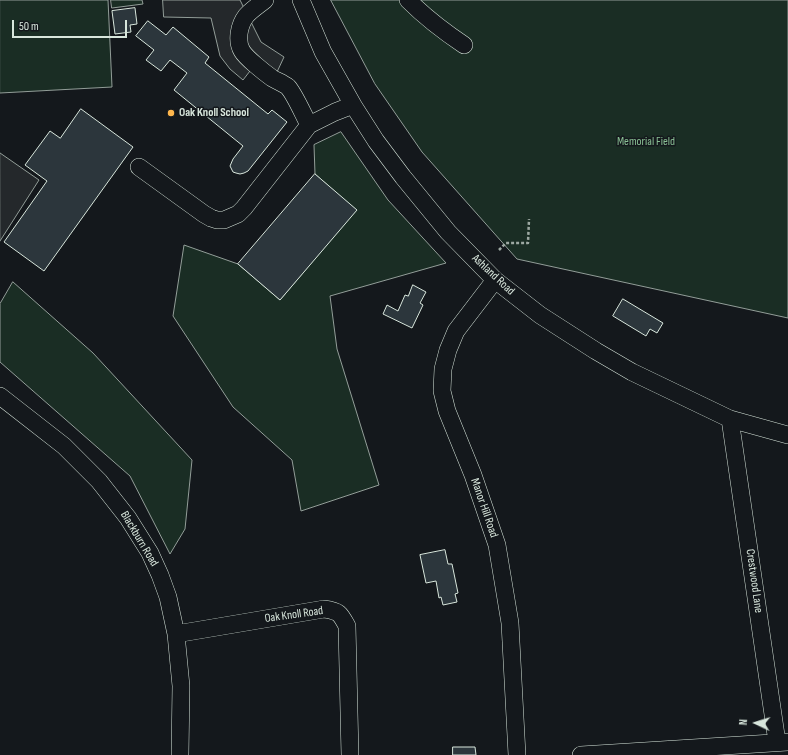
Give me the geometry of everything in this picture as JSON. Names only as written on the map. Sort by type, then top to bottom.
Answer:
[{"type":"street","points":[[265,0],[247,16],[242,23],[239,32],[239,42],[242,51],[272,78],[287,86],[309,124]]},
{"type":"street","name":"Ashland Road","points":[[300,0],[323,52],[353,105],[376,141],[448,232],[495,280],[540,316],[632,372],[730,419],[788,435]]},
{"type":"street","points":[[408,0],[427,18],[464,45]]},
{"type":"street","points":[[139,167],[204,214],[217,220],[224,220],[238,214],[244,208],[309,124],[353,105]]},
{"type":"street","name":"Manor Hill Road","points":[[495,280],[456,331],[448,350],[443,369],[442,391],[447,410],[473,475],[497,545],[510,622],[517,755]]},
{"type":"street","name":"Blackburn Road","points":[[0,396],[64,446],[99,480],[128,518],[150,553],[168,597],[176,634],[181,686],[180,755]]},
{"type":"street","name":"Crestwood Lane","points":[[730,419],[782,742]]},
{"type":"street","name":"Oak Knoll Road","points":[[176,634],[324,609],[333,610],[341,614],[347,626],[350,755]]},
{"type":"street","points":[[581,755],[782,742]]},
{"type":"path","points":[[499,250],[506,243],[528,243],[529,219]]},
{"type":"green space","points":[[0,0],[108,0],[112,87],[0,93]]},
{"type":"green space","points":[[111,0],[142,0],[143,4],[112,8]]},
{"type":"green space","name":"Memorial Field","points":[[331,0],[788,0],[788,318],[517,259],[422,152],[375,84]]},
{"type":"green space","points":[[341,132],[388,200],[446,263],[330,296],[337,349],[379,485],[301,511],[292,460],[233,407],[173,316],[184,245],[238,264],[280,300],[356,210],[315,174],[314,145]]},
{"type":"green space","points":[[13,282],[93,353],[192,460],[185,529],[170,554],[130,476],[0,362],[0,304]]},
{"type":"shaded area","points":[[163,0],[240,0],[261,42],[284,57],[277,72],[250,71],[243,80],[230,69],[220,56],[211,18],[164,17]]},
{"type":"shaded area","points":[[0,153],[39,180],[0,241]]},
{"type":"building","points":[[135,8],[137,24],[130,25],[131,32],[115,34],[112,11]]},
{"type":"building","points":[[148,21],[166,35],[173,27],[209,57],[205,63],[268,114],[272,110],[287,122],[248,171],[240,174],[236,173],[233,172],[230,166],[233,159],[243,146],[174,90],[187,73],[170,60],[161,71],[146,60],[154,50],[136,36]]},
{"type":"building","points":[[81,109],[133,147],[44,271],[4,242],[47,181],[25,165],[50,131],[60,138]]},
{"type":"building","points":[[315,174],[357,210],[280,300],[238,264]]},
{"type":"building","points":[[413,285],[426,292],[420,303],[423,305],[412,328],[383,314],[387,305],[398,311],[405,295],[408,296]]},
{"type":"building","points":[[623,299],[663,323],[657,333],[650,329],[646,336],[613,316]]},
{"type":"building","points":[[445,550],[448,564],[452,564],[458,593],[455,594],[457,602],[443,605],[441,597],[439,598],[436,581],[426,583],[420,555]]},
{"type":"building","points":[[453,747],[475,747],[476,755],[453,755]]},
{"type":"place","name":"Oak Knoll School","points":[[171,113]]}]
